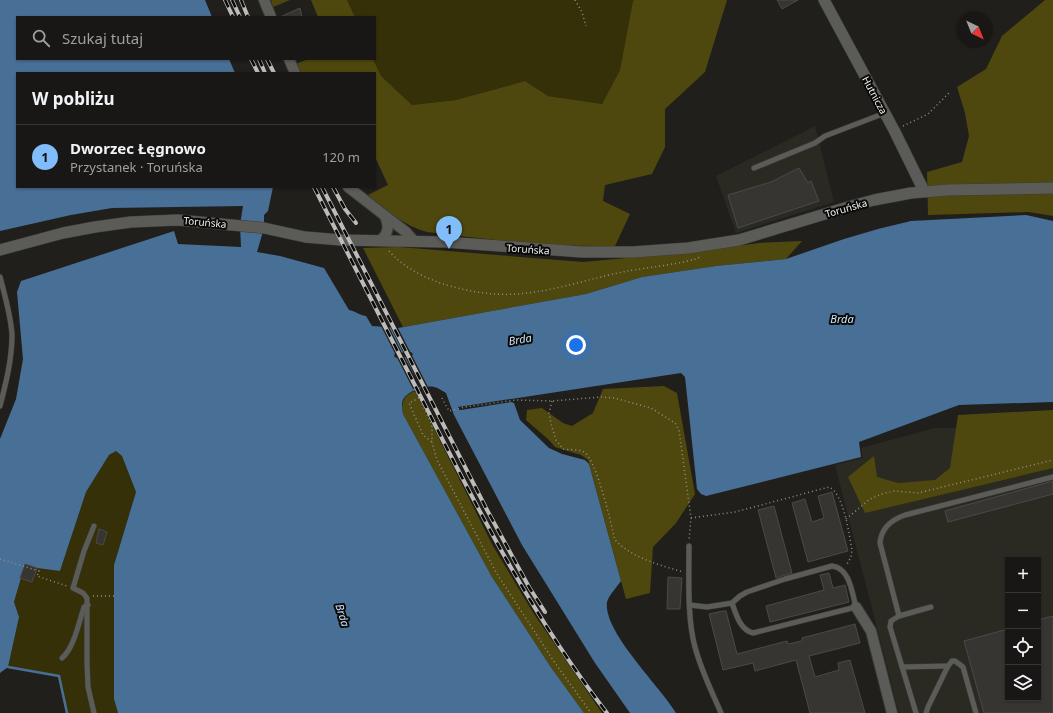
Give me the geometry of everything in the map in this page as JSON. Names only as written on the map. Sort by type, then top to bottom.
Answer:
[{"type":"street","points":[[264,0],[271,16]]},
{"type":"street","name":"Hutnicza","points":[[824,0],[894,130],[924,191]]},
{"type":"street","points":[[289,60],[295,72]]},
{"type":"street","points":[[349,188],[406,232],[414,241]]},
{"type":"street","name":"Toruńska","points":[[0,250],[63,233],[95,227],[131,222],[178,220],[240,225],[264,228],[305,237],[341,240],[414,241],[582,252],[633,252],[688,248],[739,240],[874,200],[924,191],[1053,188]]},
{"type":"street","points":[[380,240],[386,235],[388,228],[385,216]]},
{"type":"street","points":[[856,607],[872,631],[892,713]]},
{"type":"lane","points":[[754,168],[815,143],[825,136],[884,113]]},
{"type":"lane","points":[[0,277],[3,301],[12,335],[10,364],[0,406]]},
{"type":"lane","points":[[899,616],[880,543],[882,532],[889,523],[905,515],[1053,477]]},
{"type":"lane","points":[[94,526],[84,551],[73,588],[80,590],[85,595],[88,605],[88,687],[94,713]]},
{"type":"lane","points":[[688,546],[690,605],[694,646],[699,662],[721,713]]},
{"type":"lane","points":[[690,605],[707,607],[732,603],[747,592],[826,567],[837,567],[843,572],[850,585],[856,607],[753,633],[746,630],[741,625],[732,603]]},
{"type":"lane","points":[[62,658],[66,655],[71,646],[84,607],[88,605]]},
{"type":"lane","points":[[916,713],[890,627],[891,621],[899,616],[932,607]]},
{"type":"lane","points":[[926,713],[948,666],[952,661],[955,661],[963,667],[976,713]]},
{"type":"lane","points":[[902,667],[948,666]]},
{"type":"path","points":[[575,0],[582,12],[586,26]]},
{"type":"path","points":[[894,130],[928,114],[949,93]]},
{"type":"path","points":[[380,240],[396,260],[433,280],[455,288],[498,294],[527,293],[545,290],[610,274],[698,258],[702,255]]},
{"type":"path","points":[[417,394],[432,425],[434,454],[497,574],[554,663],[592,713]]},
{"type":"path","points":[[442,398],[449,411],[465,407],[516,400],[552,401],[601,397],[625,400],[651,408],[676,423],[679,430],[691,518],[688,546]]},
{"type":"path","points":[[419,398],[409,403],[423,435],[432,442]]},
{"type":"path","points":[[552,401],[549,413],[556,440],[563,449],[584,452],[590,458],[597,475],[615,540],[622,548],[640,557],[689,574]]},
{"type":"path","points":[[845,520],[870,499],[882,494],[894,491],[918,493],[1053,460]]},
{"type":"path","points":[[691,518],[735,512],[829,487],[833,489],[838,496],[852,550],[851,557],[843,572]]},
{"type":"path","points":[[0,559],[39,571],[37,576],[73,588]]},
{"type":"path","points":[[93,596],[115,596]]},
{"type":"shaded area","points":[[271,0],[290,0],[273,7]]},
{"type":"shaded area","points":[[311,0],[347,0],[355,16],[318,16]]},
{"type":"shaded area","points":[[347,0],[635,0],[633,2],[620,70],[602,104],[548,96],[525,81],[456,100],[412,105],[381,76],[373,60],[376,60],[376,16],[355,16]]},
{"type":"shaded area","points":[[727,0],[705,72],[665,109],[665,147],[652,174],[605,185],[603,201],[630,214],[615,246],[544,244],[474,238],[427,232],[403,222],[368,195],[388,185],[376,159],[376,72],[299,72],[296,64],[306,60],[373,60],[381,76],[412,105],[456,100],[525,81],[548,96],[602,104],[620,70],[633,1]]},
{"type":"shaded area","points":[[1045,0],[1053,0],[1053,216],[1029,212],[928,215],[927,172],[962,162],[969,136],[965,113],[957,87],[986,69],[1002,36]]},
{"type":"shaded area","points":[[815,126],[834,202],[736,233],[716,176]]},
{"type":"shaded area","points":[[802,241],[786,259],[716,266],[642,277],[586,294],[403,327],[363,248],[399,247],[583,262],[693,252],[759,243]]},
{"type":"shaded area","points":[[664,386],[677,393],[695,494],[676,523],[653,547],[650,593],[626,599],[588,460],[581,455],[555,447],[526,420],[527,410],[542,408],[563,423],[572,426],[593,413],[603,389]]},
{"type":"shaded area","points":[[415,391],[493,546],[534,614],[602,713],[584,713],[550,666],[492,577],[403,414],[402,406],[405,397]]},
{"type":"shaded area","points":[[1053,410],[1053,468],[865,513],[848,477],[874,456],[877,477],[898,483],[935,480],[950,468],[958,415]]},
{"type":"shaded area","points":[[1053,427],[1053,713],[899,713],[835,465],[863,458],[861,448],[935,428]]},
{"type":"shaded area","points":[[116,451],[122,456],[136,492],[114,565],[114,698],[118,713],[67,713],[59,676],[8,667],[19,617],[14,602],[25,564],[37,568],[60,571],[86,492],[109,455]]},
{"type":"water","name":"Brda","points":[[0,0],[205,0],[212,16],[16,16],[16,60],[229,60],[235,72],[16,72],[16,188],[273,188],[268,211],[264,215],[264,228],[257,252],[280,256],[324,268],[349,310],[366,316],[372,326],[398,328],[586,294],[642,277],[716,266],[786,259],[844,239],[911,221],[1026,215],[1053,221],[1053,402],[959,405],[859,442],[861,457],[706,496],[701,494],[697,489],[685,377],[681,373],[458,407],[459,410],[461,410],[511,402],[514,403],[520,420],[549,448],[562,454],[585,460],[589,464],[621,581],[608,599],[608,614],[623,643],[676,713],[630,713],[595,663],[522,545],[454,415],[446,393],[434,387],[418,389],[406,395],[404,398],[402,403],[403,414],[492,577],[550,666],[584,713],[118,713],[114,699],[114,565],[136,492],[122,456],[116,451],[109,455],[86,492],[60,571],[37,568],[25,564],[14,602],[19,617],[8,667],[0,673],[0,439],[16,399],[23,359],[17,292],[21,281],[174,231],[178,244],[241,247],[240,225],[243,206],[112,208],[71,215],[0,231]],"holes":[[[411,352],[413,354],[412,356],[396,358],[394,356],[395,353]]]},
{"type":"pier","points":[[388,325],[416,378],[390,326],[397,326],[428,387],[422,390],[420,387],[413,389],[381,326]]},
{"type":"building","points":[[777,0],[798,0],[782,9]]},
{"type":"building","points":[[300,8],[302,16],[282,16]]},
{"type":"building","points":[[799,168],[808,183],[811,181],[819,201],[738,228],[728,195],[771,182]]},
{"type":"building","points":[[1053,481],[1053,494],[948,522],[945,511]]},
{"type":"building","points":[[832,492],[848,551],[808,562],[792,503],[805,499],[812,522],[824,518],[818,496]]},
{"type":"building","points":[[774,506],[792,573],[776,578],[758,510]]},
{"type":"building","points":[[99,529],[107,532],[103,545],[96,543]]},
{"type":"building","points":[[25,564],[37,568],[32,582],[20,578]]},
{"type":"building","points":[[829,573],[833,588],[845,585],[849,602],[770,622],[766,606],[824,590],[820,575]]},
{"type":"building","points":[[668,577],[682,578],[680,609],[667,609]]},
{"type":"building","points":[[726,611],[737,654],[787,641],[788,644],[802,641],[802,638],[855,624],[860,643],[809,656],[815,677],[839,670],[838,663],[850,660],[865,713],[810,713],[796,660],[755,671],[753,663],[723,670],[709,614]]},
{"type":"building","points":[[1053,616],[1053,713],[984,713],[964,641],[1005,630],[1005,701],[1041,701],[1041,619]]},
{"type":"waterway","points":[[8,667],[59,676],[67,713]]},
{"type":"railway","points":[[225,0],[233,16]]},
{"type":"railway","points":[[232,0],[240,16]]},
{"type":"railway","points":[[241,0],[248,16]]},
{"type":"railway","points":[[252,60],[258,72]]},
{"type":"railway","points":[[259,60],[265,72]]},
{"type":"railway","points":[[268,60],[274,72]]},
{"type":"railway","points":[[315,188],[448,450],[510,566],[556,641],[607,713]]},
{"type":"railway","points":[[323,188],[486,508],[529,587],[545,612]]},
{"type":"railway","points":[[334,188],[345,209],[356,223]]},
{"type":"place","name":"Dworzec Łęgnowo","points":[[449,249]]}]
